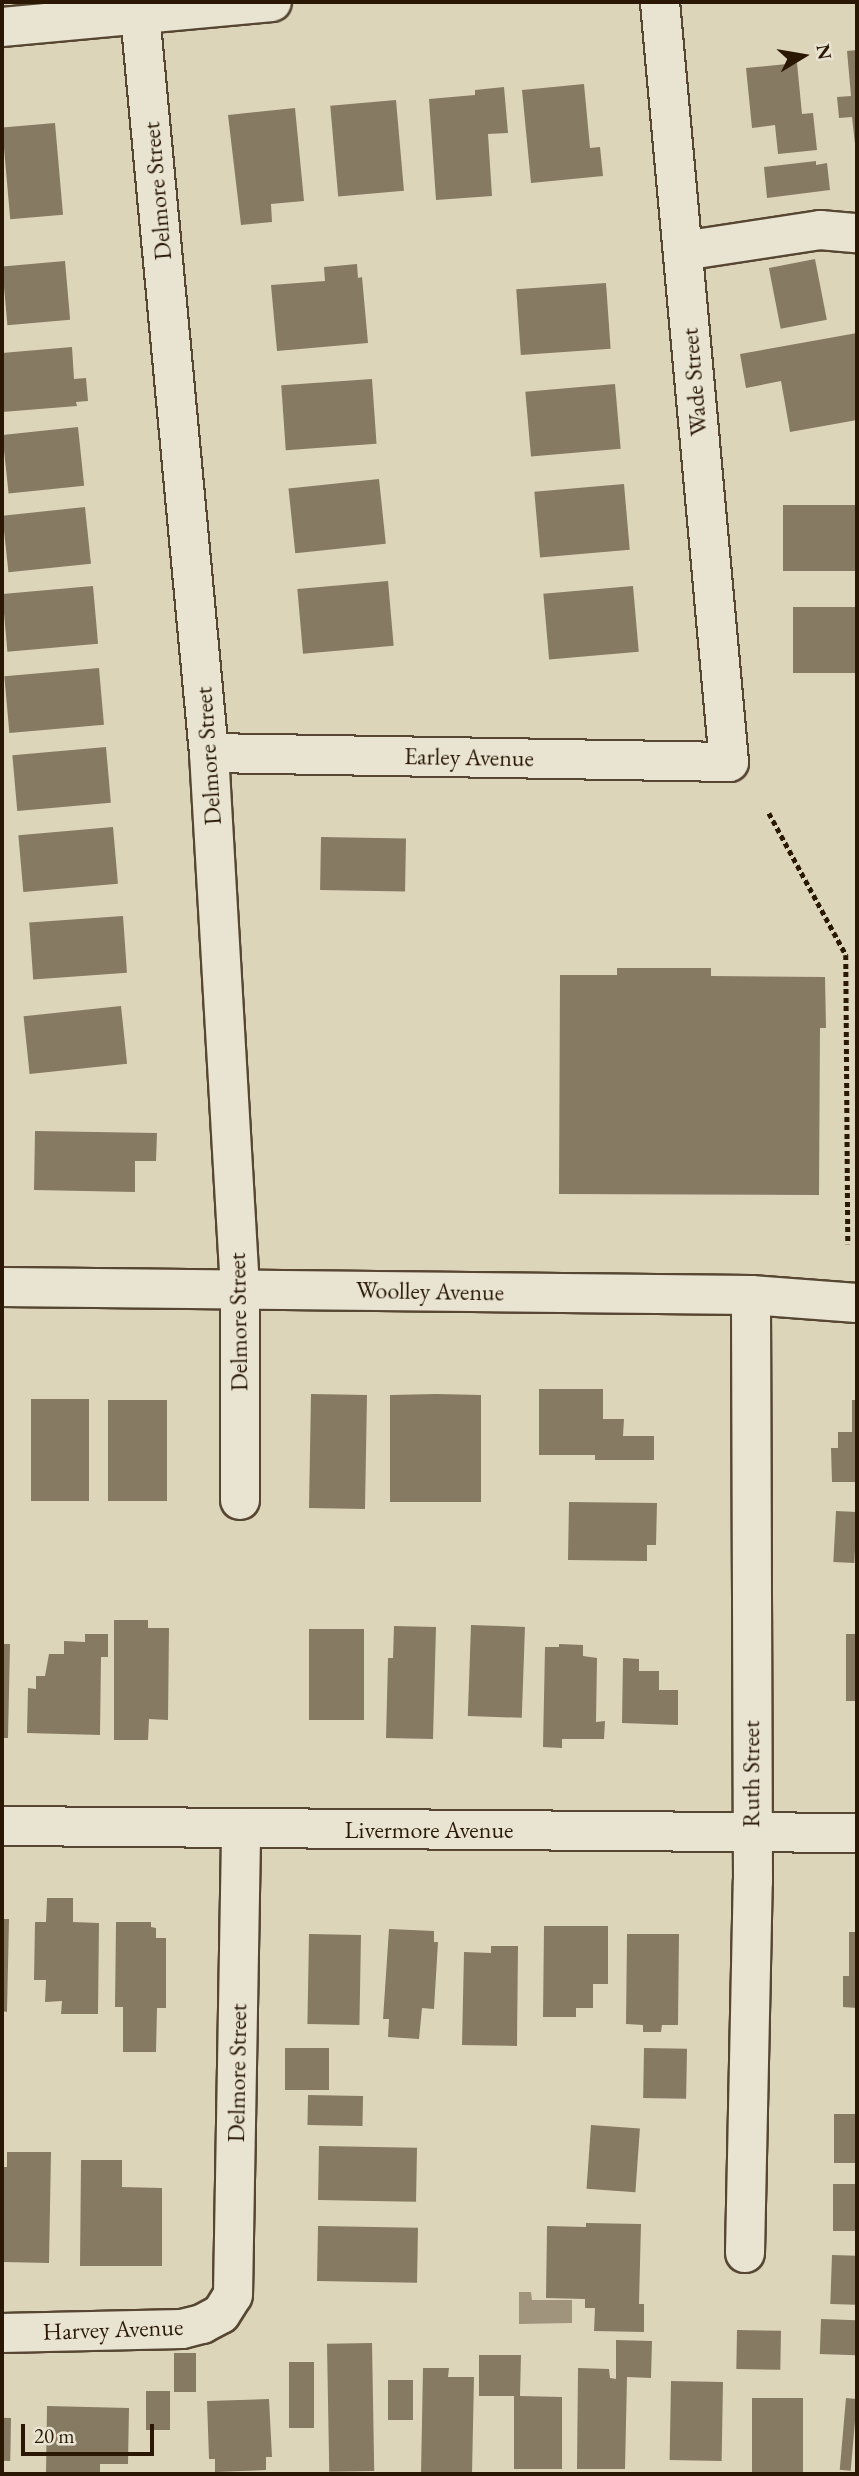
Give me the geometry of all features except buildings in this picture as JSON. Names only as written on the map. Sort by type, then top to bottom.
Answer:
[{"type":"street","points":[[2,27],[272,2]]},
{"type":"street","name":"Wade Street","points":[[660,2],[729,762]]},
{"type":"street","name":"Delmore Street","points":[[140,14],[209,752],[240,1289],[240,1500]]},
{"type":"street","points":[[683,251],[820,230],[857,233]]},
{"type":"street","name":"Earley Avenue","points":[[209,752],[729,762]]},
{"type":"street","name":"Woolley Avenue","points":[[2,1287],[751,1295],[857,1303]]},
{"type":"street","name":"Ruth Street","points":[[745,2253],[752,1895],[751,1295]]},
{"type":"street","name":"Livermore Avenue","points":[[2,1826],[857,1833]]},
{"type":"street","name":"Delmore Street","points":[[221,2314],[233,2295],[241,1828]]},
{"type":"street","name":"Harvey Avenue","points":[[2,2333],[182,2329],[202,2324],[221,2314]]},
{"type":"path","points":[[769,813],[846,955],[848,1244]]},
{"type":"shaded area","points":[[519,2292],[531,2292],[532,2300],[572,2300],[572,2323],[519,2324]]}]
